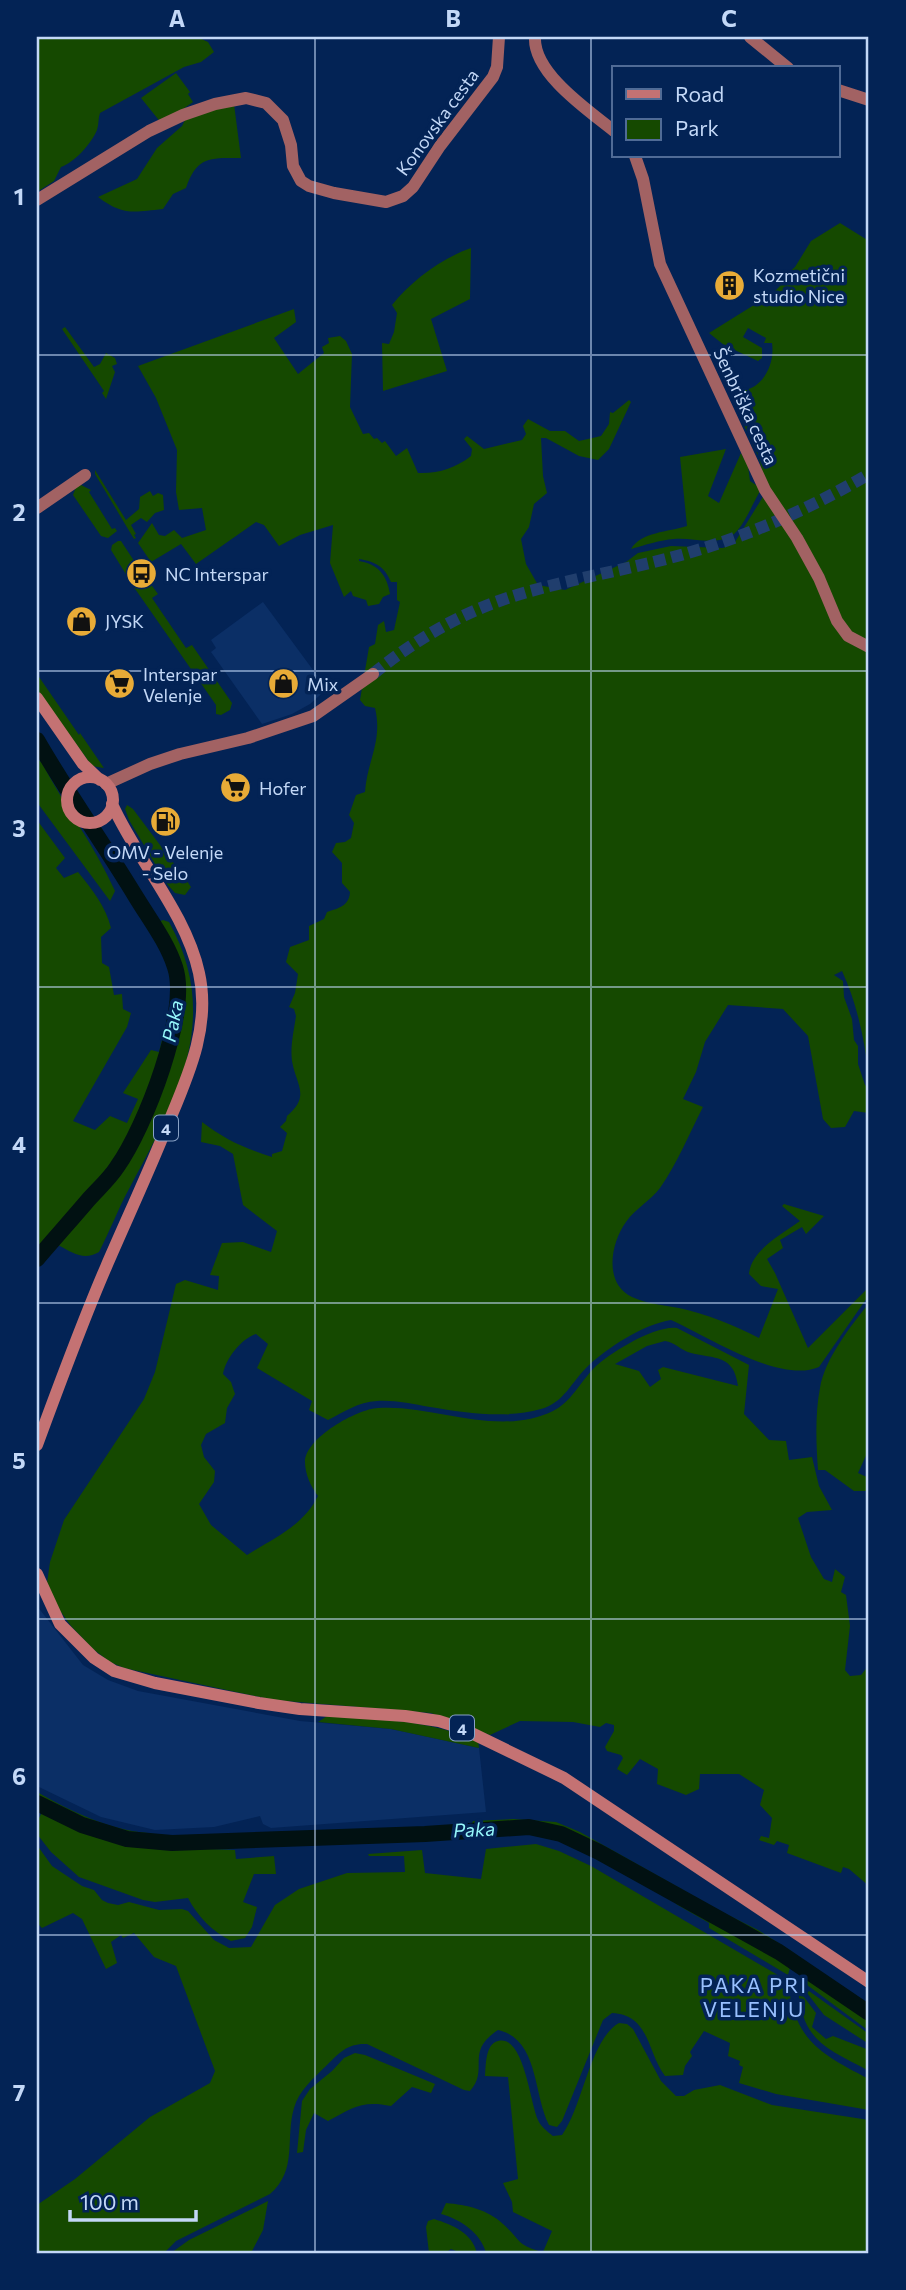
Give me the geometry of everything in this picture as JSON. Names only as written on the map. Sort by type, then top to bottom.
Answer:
[{"type":"main road","points":[[37,698],[83,764],[103,782]]},
{"type":"main road","points":[[83,764],[87,777]]},
{"type":"main road","points":[[103,782],[87,777],[74,784],[67,797],[71,812],[83,822],[114,819],[125,828]]},
{"type":"main road","name":"4","points":[[37,1445],[105,1270],[182,1090],[200,1035],[202,993],[199,972],[189,944],[112,804],[113,797],[103,782]]},
{"type":"main road","points":[[102,819],[112,804]]},
{"type":"main road","name":"4","points":[[37,1574],[60,1623],[93,1658],[114,1671],[155,1683],[258,1703],[300,1709],[405,1716],[439,1721],[461,1728],[530,1760],[573,1784],[869,1982]]},
{"type":"street","name":"Konovska cesta","points":[[37,200],[149,131],[215,104],[247,98],[266,103],[283,120],[291,145],[293,166],[302,181],[320,190],[361,200],[378,203],[395,200],[413,187],[440,146],[493,77],[497,67],[499,37]]},
{"type":"street","points":[[535,37],[537,53],[554,79],[612,129]]},
{"type":"street","points":[[750,37],[786,66]]},
{"type":"street","points":[[839,90],[869,100]]},
{"type":"street","name":"Šenbriška cesta","points":[[636,158],[643,179],[660,264],[765,490],[797,538],[819,578],[837,621],[849,636],[869,647]]},
{"type":"street","points":[[37,508],[85,475]]},
{"type":"street","points":[[103,782],[180,754],[247,738],[313,716],[373,674]]},
{"type":"shaded area","points":[[263,602],[327,689],[310,704],[292,714],[262,724],[211,652],[216,648],[211,640]]},
{"type":"shaded area","points":[[37,1606],[83,1665],[108,1680],[138,1691],[300,1721],[391,1729],[479,1748],[486,1812],[271,1828],[263,1824],[260,1816],[214,1827],[155,1830],[101,1817],[37,1786]]},
{"type":"green space","points":[[37,37],[197,37],[208,42],[214,52],[201,62],[184,67],[100,113],[97,130],[87,147],[61,167],[54,181],[37,192]]},
{"type":"green space","points":[[176,73],[190,92],[188,94],[193,102],[162,124],[141,98]]},
{"type":"green space","points":[[234,104],[241,158],[213,159],[200,164],[186,188],[173,194],[163,209],[122,210],[98,197],[137,179],[157,148],[182,126],[186,118]]},
{"type":"green space","points":[[840,223],[869,241],[869,644],[862,642],[841,621],[764,479],[759,458],[738,412],[745,390],[758,384],[770,366],[772,343],[764,343],[766,338],[748,328],[743,337],[762,348],[762,358],[758,361],[724,345],[709,333],[773,293],[786,280],[786,275],[795,267],[811,241]]},
{"type":"green space","points":[[471,248],[470,299],[431,319],[447,371],[383,391],[382,343],[389,344],[394,332],[397,313],[392,305],[408,287],[428,271]]},
{"type":"green space","points":[[294,309],[296,322],[274,338],[298,374],[324,353],[322,347],[329,343],[328,338],[340,336],[346,341],[352,354],[350,407],[363,434],[369,433],[382,443],[385,441],[396,456],[407,448],[418,473],[446,469],[471,456],[472,449],[464,439],[467,436],[484,449],[522,440],[526,434],[523,426],[528,419],[550,431],[565,431],[579,441],[601,436],[609,424],[610,412],[613,413],[629,400],[631,402],[609,449],[598,460],[579,456],[546,438],[541,438],[543,476],[547,493],[534,504],[529,527],[521,539],[526,564],[538,585],[565,590],[626,562],[638,553],[671,546],[723,548],[735,542],[764,495],[796,538],[834,623],[869,650],[869,1077],[863,1037],[852,996],[842,971],[834,975],[843,981],[844,997],[852,1019],[854,1040],[858,1046],[858,1064],[865,1085],[869,1088],[869,1113],[854,1111],[845,1127],[831,1128],[823,1119],[808,1036],[783,1009],[728,1005],[705,1042],[696,1072],[683,1099],[703,1107],[660,1188],[630,1217],[616,1241],[613,1252],[617,1283],[632,1297],[700,1313],[759,1338],[778,1289],[761,1286],[749,1274],[755,1257],[761,1250],[800,1221],[782,1206],[784,1204],[824,1216],[806,1234],[802,1227],[780,1240],[783,1248],[767,1259],[808,1348],[869,1287],[869,1295],[819,1367],[803,1371],[765,1364],[671,1320],[649,1326],[615,1345],[588,1366],[562,1397],[541,1409],[514,1414],[486,1414],[377,1401],[357,1405],[328,1420],[309,1410],[312,1401],[257,1368],[268,1344],[256,1334],[240,1345],[225,1368],[223,1374],[231,1382],[235,1394],[227,1408],[225,1423],[206,1434],[201,1445],[204,1457],[215,1471],[214,1482],[199,1504],[211,1525],[247,1555],[287,1530],[312,1506],[318,1496],[306,1471],[307,1453],[313,1444],[334,1426],[358,1413],[378,1408],[400,1408],[488,1421],[532,1418],[553,1411],[565,1403],[593,1369],[610,1355],[645,1335],[668,1328],[677,1328],[749,1365],[744,1414],[769,1440],[786,1441],[789,1460],[812,1457],[819,1486],[832,1510],[807,1512],[798,1518],[811,1557],[824,1579],[832,1582],[835,1569],[845,1577],[841,1592],[846,1595],[850,1626],[845,1670],[850,1676],[861,1675],[869,1665],[869,1886],[849,1869],[843,1867],[841,1873],[787,1853],[789,1845],[777,1841],[774,1845],[759,1840],[761,1836],[769,1838],[772,1818],[760,1805],[764,1790],[739,1774],[700,1774],[699,1789],[686,1795],[657,1784],[658,1769],[640,1759],[627,1775],[617,1769],[623,1758],[607,1751],[605,1747],[614,1731],[614,1725],[606,1723],[600,1727],[573,1722],[520,1721],[490,1735],[431,1713],[274,1700],[124,1668],[110,1662],[93,1649],[56,1605],[47,1583],[50,1562],[64,1520],[144,1399],[155,1372],[176,1284],[185,1280],[218,1290],[219,1276],[210,1275],[222,1243],[243,1242],[271,1252],[277,1231],[243,1205],[233,1154],[220,1146],[201,1142],[202,1122],[253,1151],[272,1157],[272,1154],[282,1151],[287,1133],[280,1127],[300,1096],[292,1055],[296,1016],[294,1009],[289,1007],[295,993],[298,974],[286,962],[290,947],[309,940],[309,926],[324,919],[327,912],[343,906],[349,897],[350,892],[342,883],[342,863],[332,852],[336,843],[351,838],[354,823],[349,815],[356,795],[365,792],[376,741],[375,708],[365,706],[360,700],[369,647],[375,644],[378,625],[384,621],[386,632],[394,630],[400,602],[397,600],[397,582],[391,582],[379,566],[359,559],[380,572],[387,581],[390,594],[383,597],[379,604],[368,606],[366,600],[353,596],[351,591],[344,597],[330,563],[333,525],[300,535],[279,546],[264,525],[256,522],[196,564],[181,544],[151,562],[138,543],[152,523],[159,535],[165,536],[174,530],[182,538],[206,530],[202,508],[179,510],[176,492],[177,450],[156,398],[138,366]],"holes":[[[669,1342],[687,1352],[727,1363],[736,1376],[738,1386],[663,1367],[658,1370],[661,1379],[650,1387],[639,1371],[615,1364],[647,1346]]]},
{"type":"green space","points":[[65,327],[94,367],[100,364],[106,353],[115,358],[117,364],[112,366],[115,372],[106,399],[102,393],[104,391],[62,329]]},
{"type":"green space","points":[[726,449],[708,496],[719,503],[741,453],[748,466],[750,481],[759,487],[759,493],[737,531],[724,539],[669,540],[631,549],[635,543],[648,536],[687,526],[680,457]]},
{"type":"green space","points":[[95,470],[126,520],[139,509],[140,497],[150,491],[153,496],[158,493],[163,495],[164,510],[155,513],[147,522],[141,518],[131,525],[136,534],[134,539]]},
{"type":"green space","points":[[81,485],[91,490],[89,492],[112,529],[117,531],[108,538],[101,536],[73,495],[76,487]]},
{"type":"green space","points":[[121,541],[142,573],[130,581],[111,550],[112,545]]},
{"type":"green space","points":[[144,575],[158,594],[152,598],[186,648],[192,645],[232,703],[230,710],[221,715],[216,714],[216,705],[131,583]]},
{"type":"green space","points":[[37,674],[104,768],[92,766],[37,690]]},
{"type":"green space","points":[[37,758],[107,874],[115,891],[110,901],[39,805]]},
{"type":"green space","points":[[127,805],[133,809],[191,887],[185,895],[175,893],[167,884],[129,820],[125,809]]},
{"type":"green space","points":[[37,820],[65,858],[56,868],[64,878],[78,872],[106,913],[111,928],[101,937],[102,963],[109,967],[114,995],[122,994],[123,1009],[131,1013],[127,1027],[73,1121],[95,1130],[110,1116],[127,1123],[138,1099],[123,1093],[151,1050],[159,1052],[172,1000],[176,1000],[155,1077],[122,1153],[92,1196],[37,1254]]},
{"type":"green space","points":[[163,920],[169,922],[185,958],[192,992],[192,1026],[187,1059],[163,1124],[99,1252],[88,1256],[78,1255],[58,1245],[114,1179],[128,1157],[159,1090],[180,1021],[182,983],[170,946],[156,923]]},
{"type":"green space","points":[[869,1303],[869,1449],[858,1473],[869,1478],[869,1491],[854,1491],[825,1470],[818,1470],[817,1408],[827,1365]]},
{"type":"green space","points":[[327,1716],[385,1720],[441,1729],[478,1741],[479,1748],[391,1729],[318,1722]]},
{"type":"green space","points":[[37,1792],[90,1818],[119,1828],[148,1833],[147,1839],[119,1834],[91,1824],[37,1799]]},
{"type":"green space","points":[[43,1810],[114,1842],[133,1846],[235,1850],[236,1859],[274,1856],[276,1874],[254,1874],[243,1902],[257,1907],[252,1927],[245,1938],[231,1941],[206,1923],[188,1898],[155,1902],[143,1900],[79,1877],[51,1852],[37,1834],[37,1822]]},
{"type":"green space","points":[[513,1819],[556,1822],[580,1832],[758,1930],[794,1953],[793,1958],[567,1831],[538,1825],[471,1826],[473,1821]]},
{"type":"green space","points":[[536,1844],[591,1866],[788,1981],[796,2018],[813,2043],[837,2062],[869,2079],[869,2110],[776,2094],[739,2083],[743,2067],[739,2065],[740,2061],[728,2056],[730,2043],[704,2031],[690,2052],[692,2056],[683,2075],[665,2076],[641,2027],[624,2015],[612,2013],[603,2020],[562,2121],[557,2127],[549,2125],[528,2056],[521,2044],[511,2035],[498,2030],[482,2046],[476,2083],[470,2091],[367,2044],[355,2045],[336,2056],[299,2096],[292,2120],[288,2164],[279,2185],[270,2194],[176,2241],[164,2253],[37,2253],[37,2205],[75,2179],[150,2117],[210,2083],[215,2071],[176,1966],[154,1957],[134,1933],[123,1938],[121,1935],[111,1942],[117,1963],[106,1969],[82,1919],[73,1913],[42,1928],[37,1923],[37,1845],[52,1866],[82,1886],[94,1890],[102,1900],[118,1905],[129,1902],[159,1910],[188,1911],[214,1940],[229,1948],[251,1947],[275,1905],[299,1889],[347,1873],[405,1872],[404,1856],[368,1854],[422,1850],[425,1873],[481,1879],[486,1849]]},
{"type":"green space","points":[[676,1898],[791,1964],[788,1975],[709,1928],[709,1923],[676,1904]]},
{"type":"green space","points":[[801,1972],[869,2021],[869,2031],[799,1979]]},
{"type":"green space","points":[[798,1989],[816,2013],[812,2027],[826,2039],[833,2036],[869,2050],[869,2071],[829,2049],[812,2033],[805,2021]]},
{"type":"green space","points":[[809,1991],[869,2034],[869,2044],[824,2015],[807,1993]]},
{"type":"green space","points":[[619,2023],[627,2024],[633,2029],[661,2081],[676,2096],[720,2085],[772,2105],[869,2120],[869,2253],[486,2253],[475,2233],[455,2219],[441,2214],[446,2203],[476,2209],[497,2219],[523,2245],[543,2252],[552,2231],[513,2212],[512,2202],[503,2183],[518,2179],[508,2077],[485,2076],[488,2051],[498,2041],[507,2042],[514,2048],[525,2071],[539,2122],[553,2136],[562,2135],[576,2108],[601,2043]]},
{"type":"green space","points":[[355,2053],[435,2084],[431,2093],[412,2087],[391,2106],[365,2105],[328,2121],[314,2113],[306,2130],[303,2152],[297,2153],[302,2101],[310,2089],[344,2058]]},
{"type":"green space","points":[[268,2201],[263,2230],[251,2253],[171,2253],[189,2240]]},
{"type":"green space","points":[[434,2219],[455,2227],[466,2235],[477,2253],[461,2253],[451,2249],[445,2253],[429,2253],[426,2227],[428,2221]]},
{"type":"waterway","name":"Paka","points":[[37,740],[163,940],[175,967],[178,987],[171,1040],[140,1126],[111,1175],[37,1259]]},
{"type":"waterway","name":"Paka","points":[[37,1803],[82,1825],[127,1839],[172,1843],[425,1834],[529,1827],[561,1834],[599,1852],[779,1952],[869,2013]]},
{"type":"tunnel","points":[[373,674],[423,638],[478,609],[538,589],[712,546],[803,509],[869,474]]},
{"type":"place","name":"Kozmetični studio Nice","points":[[730,285]]},
{"type":"place","name":"NC Interspar","points":[[142,574]]},
{"type":"place","name":"JYSK","points":[[82,621]]},
{"type":"place","name":"Interspar Velenje","points":[[120,684]]},
{"type":"place","name":"Mix","points":[[284,684]]},
{"type":"place","name":"Hofer","points":[[236,788]]},
{"type":"place","name":"OMV - Velenje - Selo","points":[[165,822]]},
{"type":"district","name":"PAKA PRI VELENJU","points":[[754,1996]]}]
